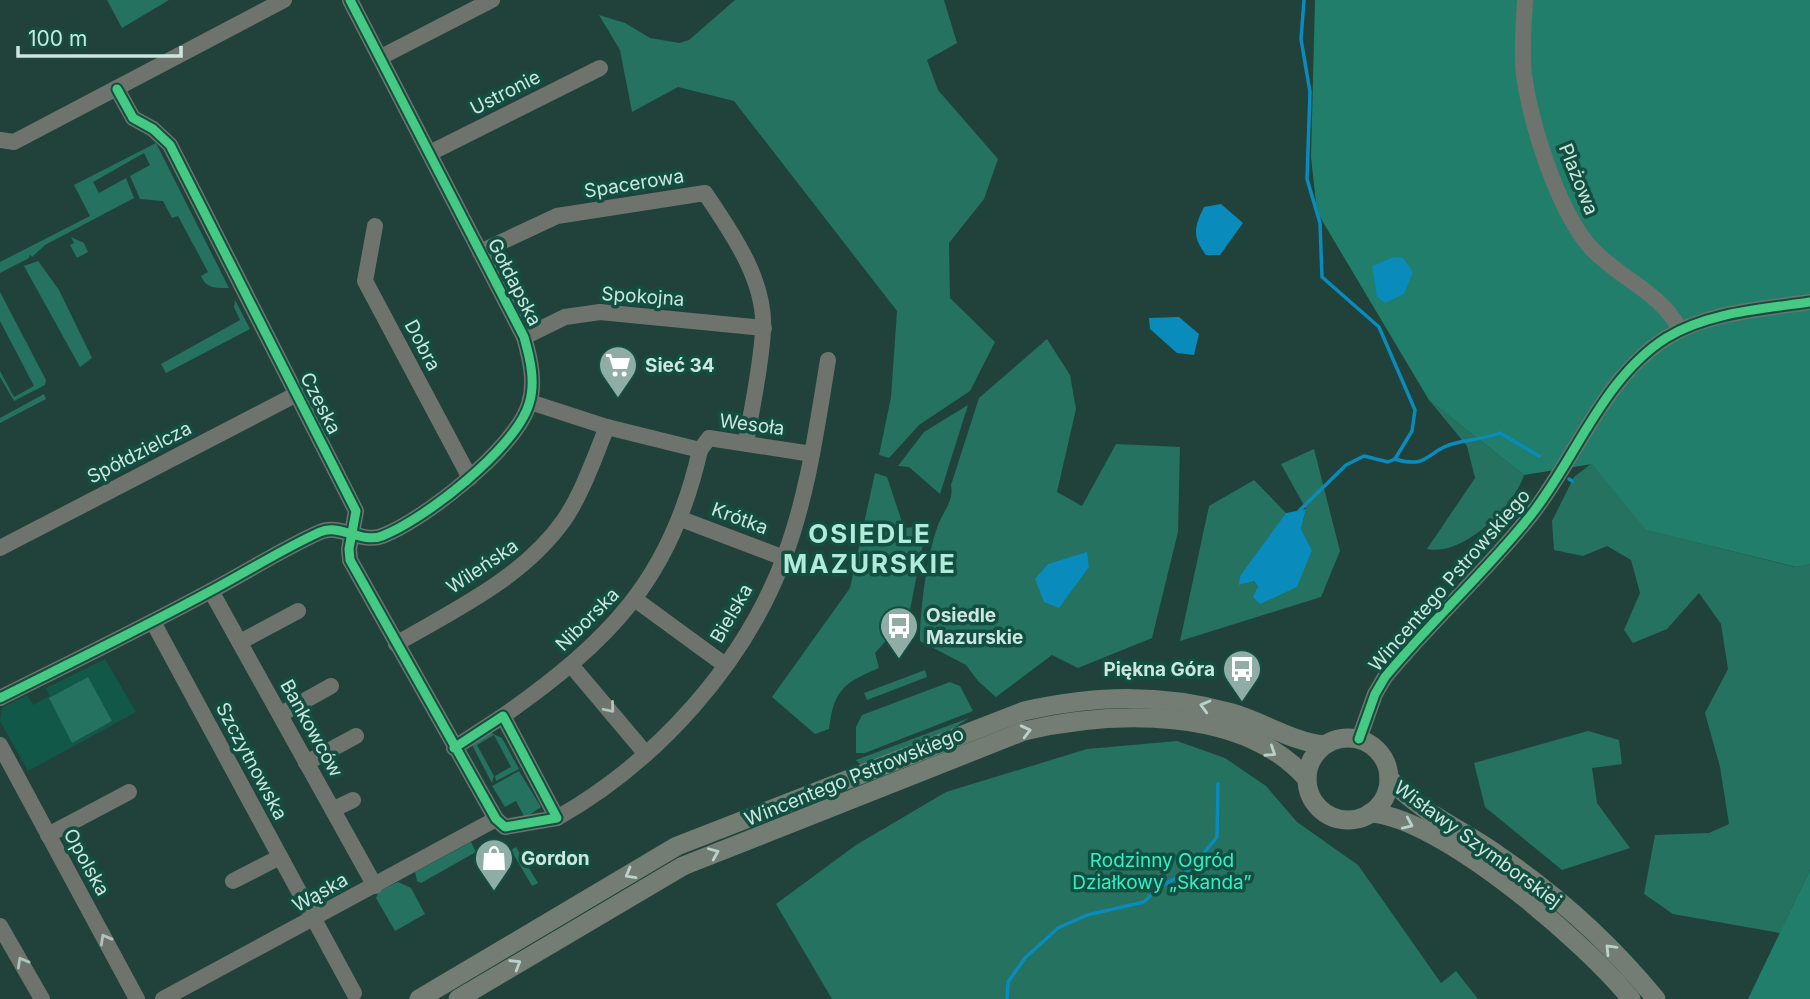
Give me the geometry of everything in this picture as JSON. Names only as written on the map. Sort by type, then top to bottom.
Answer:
[{"type":"main road","name":"Wincentego Pstrowskiego","points":[[458,999],[677,846],[993,721],[1071,701],[1126,696],[1184,701],[1234,714],[1305,741],[1324,745]]},
{"type":"main road","name":"Wincentego Pstrowskiego","points":[[419,999],[597,904],[758,834],[1007,736],[1072,720],[1122,716],[1175,720],[1226,731],[1260,745],[1292,765],[1307,779]]},
{"type":"main road","points":[[1341,738],[1359,739],[1373,746],[1383,757],[1389,778],[1386,794],[1370,813],[1349,820],[1328,815],[1312,800],[1307,779],[1313,756],[1324,745],[1341,738]]},
{"type":"main road","name":"Wisławy Szymborskiej","points":[[1389,778],[1425,808],[1534,880],[1587,926],[1656,999]]},
{"type":"main road","name":"Wisławy Szymborskiej","points":[[1370,813],[1385,814],[1417,828],[1484,868],[1576,941],[1631,999]]},
{"type":"street","points":[[0,140],[14,142],[284,0]]},
{"type":"street","name":"Gołdapska","points":[[0,698],[153,622],[323,530],[380,537],[437,504],[470,478],[524,418],[530,402],[532,365],[524,337],[350,0]]},
{"type":"street","points":[[381,57],[492,0]]},
{"type":"street","name":"Plażowa","points":[[1525,0],[1524,72],[1528,96],[1562,202],[1591,248],[1615,270],[1660,300],[1680,330]]},
{"type":"street","name":"Ustronie","points":[[430,153],[600,68]]},
{"type":"street","name":"Czeska","points":[[117,89],[133,118],[153,129],[170,145],[356,511],[351,534],[350,560],[496,819]]},
{"type":"street","name":"Spacerowa","points":[[480,252],[557,216],[705,193],[733,235],[756,285],[764,328],[746,443]]},
{"type":"street","name":"Dobra","points":[[375,226],[365,281],[470,478]]},
{"type":"street","name":"Wincentego Pstrowskiego","points":[[1359,739],[1375,694],[1385,677],[1530,516],[1630,369],[1651,349],[1680,330],[1735,313],[1810,302]]},
{"type":"street","name":"Spokojna","points":[[524,337],[565,317],[600,312],[764,328]]},
{"type":"street","name":"Bielska","points":[[557,818],[646,754],[689,711],[757,616],[784,558],[812,454],[828,360]]},
{"type":"street","name":"Spółdzielcza","points":[[0,548],[297,394]]},
{"type":"street","name":"Wesoła","points":[[530,402],[607,427],[700,450],[709,438],[812,454]]},
{"type":"street","name":"Wileńska","points":[[396,644],[485,592],[531,560],[564,519],[607,427]]},
{"type":"street","name":"Niborska","points":[[454,748],[503,716],[571,665],[636,600],[681,519],[700,450]]},
{"type":"street","name":"Krótka","points":[[681,519],[784,558]]},
{"type":"street","name":"Bankowców","points":[[211,591],[375,886]]},
{"type":"street","points":[[636,600],[725,664]]},
{"type":"street","points":[[240,642],[298,611]]},
{"type":"street","name":"Szczytnowska","points":[[153,622],[354,993]]},
{"type":"street","points":[[571,665],[610,707],[646,754]]},
{"type":"street","points":[[281,714],[331,686]]},
{"type":"street","points":[[496,819],[505,827],[557,818],[503,716]]},
{"type":"street","points":[[306,763],[356,736]]},
{"type":"street","name":"Opolska","points":[[0,745],[137,999]]},
{"type":"street","points":[[48,835],[129,792]]},
{"type":"street","points":[[334,809],[353,800]]},
{"type":"street","name":"Wąska","points":[[163,999],[496,819]]},
{"type":"street","points":[[233,881],[280,857]]},
{"type":"street","points":[[0,926],[43,999]]},
{"type":"shaded area","points":[[1315,0],[1810,0],[1810,564],[1796,567],[1646,530],[1592,464],[1524,475],[1429,400],[1317,212],[1311,157]]},
{"type":"shaded area","points":[[105,659],[136,712],[28,771],[0,721],[2,708],[27,695],[33,705],[50,696],[46,688]]},
{"type":"shaded area","points":[[1810,870],[1810,999],[1748,999]]},
{"type":"green space","points":[[107,0],[169,0],[122,28]]},
{"type":"green space","points":[[735,0],[944,0],[957,43],[927,60],[938,90],[998,159],[984,199],[949,243],[950,298],[995,342],[970,391],[919,425],[889,458],[879,455],[891,397],[897,311],[734,101],[678,87],[632,112],[620,50],[599,15],[625,23],[650,38],[679,43],[689,40]]},
{"type":"green space","points":[[156,143],[229,288],[212,287],[203,280],[201,276],[208,272],[178,216],[172,218],[163,201],[140,199],[130,176],[150,165],[144,153],[93,182],[99,193],[126,178],[134,198],[45,245],[32,257],[30,254],[29,258],[0,273],[0,262],[90,216],[74,185]]},
{"type":"green space","points":[[71,237],[84,243],[88,252],[77,258],[70,245],[74,243]]},
{"type":"green space","points":[[38,261],[59,290],[92,358],[80,367],[24,266]]},
{"type":"green space","points":[[0,292],[46,380],[45,385],[14,401],[0,377],[0,371],[14,397],[34,386],[0,321]]},
{"type":"green space","points":[[235,300],[250,329],[166,373],[161,364],[240,320],[234,307]]},
{"type":"green space","points":[[1047,339],[1070,375],[1076,409],[1057,492],[1082,506],[1116,444],[1180,447],[1178,532],[1152,638],[1078,668],[1052,655],[996,697],[978,681],[966,665],[920,641],[925,582],[934,537],[950,501],[951,485],[979,398]]},
{"type":"green space","points":[[44,394],[46,399],[0,423],[0,418]]},
{"type":"green space","points":[[1429,400],[1524,475],[1510,501],[1485,527],[1456,545],[1441,549],[1427,549],[1475,478],[1467,446]]},
{"type":"green space","points":[[968,405],[940,494],[909,467],[898,466],[924,432]]},
{"type":"green space","points":[[1314,449],[1340,551],[1321,597],[1180,641],[1209,506],[1254,480],[1286,513],[1240,585],[1253,580],[1258,587],[1312,550],[1301,529],[1306,509],[1281,464]]},
{"type":"green space","points":[[1592,463],[1647,530],[1795,567],[1810,564],[1810,870],[1780,933],[1673,914],[1644,894],[1655,835],[1709,833],[1729,824],[1720,767],[1705,713],[1728,669],[1721,624],[1699,593],[1667,629],[1633,643],[1624,630],[1640,593],[1631,560],[1607,546],[1583,556],[1554,550],[1552,521],[1574,477]]},
{"type":"green space","points":[[875,473],[887,477],[904,528],[916,527],[923,543],[909,615],[875,653],[879,668],[857,678],[843,689],[834,705],[829,729],[815,734],[772,697],[850,588]]},
{"type":"green space","points":[[925,670],[927,677],[867,700],[864,693]]},
{"type":"green space","points":[[88,677],[112,721],[72,743],[49,698]]},
{"type":"green space","points":[[950,682],[960,686],[973,711],[865,753],[856,753],[856,727],[862,715]]},
{"type":"green space","points":[[969,718],[948,732],[861,765],[856,760]]},
{"type":"green space","points":[[1588,731],[1619,740],[1622,764],[1592,768],[1597,803],[1630,848],[1562,870],[1485,807],[1474,763]]},
{"type":"green space","points":[[489,732],[502,738],[519,769],[496,781],[495,776],[511,767],[494,735],[477,745],[494,776],[492,783],[472,745]]},
{"type":"green space","name":"Rodzinny Ogród Działkowy „Skanda”","points":[[1177,741],[1225,758],[1266,786],[1297,822],[1358,865],[1441,983],[1456,971],[1478,999],[832,999],[776,904],[856,845],[946,792],[1087,749]]},
{"type":"green space","points":[[519,771],[541,807],[525,818],[516,801],[505,807],[492,786]]},
{"type":"green space","points":[[471,842],[476,852],[421,883],[417,881],[415,872]]},
{"type":"green space","points":[[516,847],[538,883],[532,886],[511,850]]},
{"type":"green space","points":[[398,882],[411,888],[425,914],[395,931],[376,898],[379,891]]},
{"type":"water","points":[[1221,204],[1243,223],[1220,255],[1206,255],[1198,243],[1198,220],[1204,207]]},
{"type":"water","points":[[1394,257],[1403,258],[1413,272],[1404,294],[1385,303],[1377,297],[1372,266]]},
{"type":"water","points":[[1179,317],[1199,334],[1194,355],[1177,353],[1150,329],[1149,318]]},
{"type":"water","points":[[1306,509],[1301,529],[1312,550],[1297,587],[1260,604],[1253,597],[1258,587],[1254,581],[1239,585],[1240,576],[1286,513]]},
{"type":"water","points":[[1087,552],[1089,567],[1059,608],[1044,602],[1035,579],[1048,564]]},
{"type":"waterway","points":[[1299,511],[1346,465],[1364,456],[1388,462],[1395,459],[1412,431],[1415,410],[1379,327],[1322,277],[1320,223],[1307,179],[1310,92],[1301,39],[1304,0]]},
{"type":"waterway","points":[[1395,459],[1415,462],[1446,446],[1500,433],[1539,456]]},
{"type":"waterway","points":[[1007,999],[1008,982],[1025,958],[1058,928],[1087,915],[1144,902],[1157,889],[1191,869],[1217,837],[1218,784]]},
{"type":"cycle path","points":[[0,698],[153,622],[320,532],[335,530],[374,538],[400,528],[444,499],[488,461],[521,422],[529,404],[532,387],[524,337],[350,0]]},
{"type":"cycle path","points":[[117,89],[133,118],[153,129],[170,145],[356,511],[349,549],[350,560],[496,819],[505,827],[557,818],[503,716],[454,748]]},
{"type":"cycle path","points":[[1359,739],[1375,694],[1385,677],[1531,515],[1607,397],[1644,355],[1666,338],[1700,322],[1736,313],[1810,302]]},
{"type":"place","name":"Sieć 34","points":[[618,399]]},
{"type":"place","name":"Osiedle Mazurskie","points":[[899,660]]},
{"type":"place","name":"Piękna Góra","points":[[1242,703]]},
{"type":"place","name":"Gordon","points":[[494,892]]},
{"type":"district","name":"OSIEDLE MAZURSKIE","points":[[870,549]]}]
